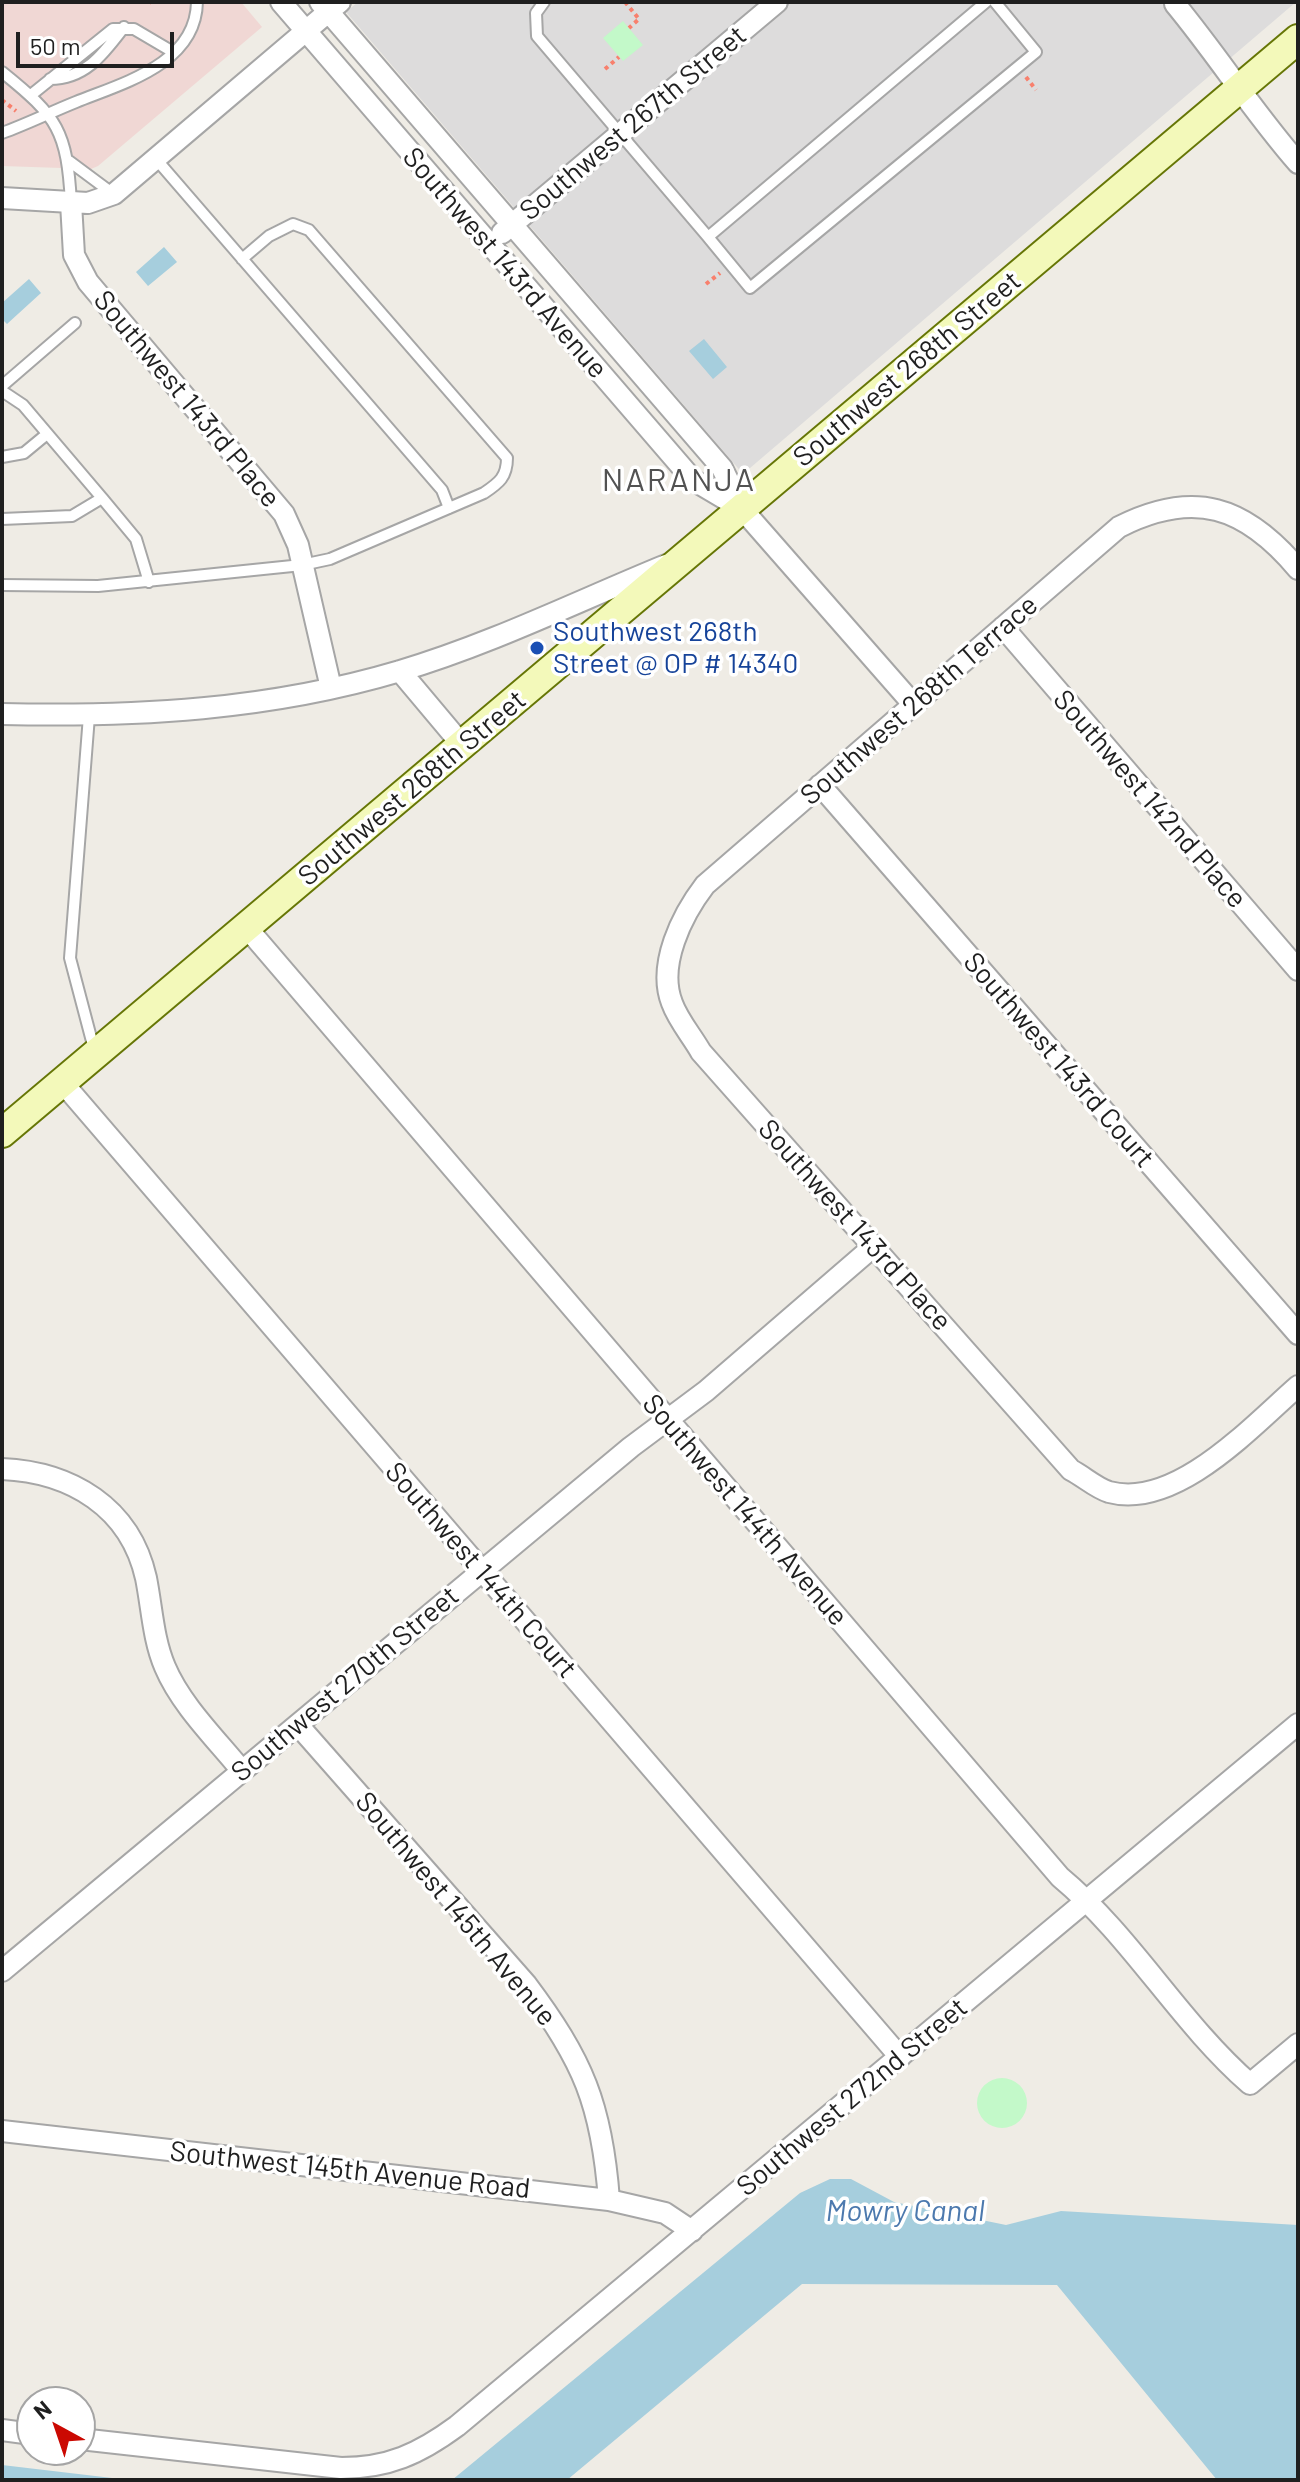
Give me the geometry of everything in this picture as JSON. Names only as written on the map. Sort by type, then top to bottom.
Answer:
[{"type":"main road","name":"Southwest 268th Street","points":[[2,1133],[1298,39]]},
{"type":"street","name":"Southwest 143rd Avenue","points":[[281,2],[693,480],[742,509]]},
{"type":"street","name":"Southwest 267th Street","points":[[489,243],[777,2]]},
{"type":"street","points":[[1172,3],[1298,163]]},
{"type":"street","name":"Southwest 143rd Avenue","points":[[330,5],[512,224],[722,468],[742,509],[913,704]]},
{"type":"street","points":[[2,198],[71,203],[101,201],[114,194],[306,31],[330,5]]},
{"type":"street","name":"Southwest 143rd Place","points":[[71,203],[74,255],[88,282],[271,496],[293,531],[331,688]]},
{"type":"street","name":"Southwest 268th Terrace","points":[[667,965],[690,905],[705,885],[1119,527],[1150,511],[1186,505],[1223,510],[1267,536],[1298,569]]},
{"type":"street","points":[[2,714],[89,716],[206,709],[331,688],[400,671],[491,638],[684,558]]},
{"type":"street","name":"Southwest 142nd Place","points":[[1003,627],[1298,970]]},
{"type":"street","points":[[400,671],[463,746]]},
{"type":"street","name":"Southwest 143rd Court","points":[[820,785],[1298,1334]]},
{"type":"street","name":"Southwest 144th Avenue","points":[[247,928],[1060,1877],[1087,1900],[1218,2056],[1250,2084],[1298,2044]]},
{"type":"street","name":"Southwest 143rd Place","points":[[667,965],[671,1002],[701,1052],[1071,1470],[1109,1492],[1147,1493],[1203,1468],[1298,1386]]},
{"type":"street","name":"Southwest 144th Court","points":[[62,1082],[900,2057]]},
{"type":"street","name":"Southwest 270th Street","points":[[2,1971],[482,1570],[706,1391],[874,1246]]},
{"type":"street","points":[[2,1469],[41,1474],[72,1484],[99,1500],[124,1525],[140,1558],[154,1630],[166,1670],[242,1771]]},
{"type":"street","name":"Southwest 272nd Street","points":[[96,2441],[332,2467],[365,2468],[399,2462],[457,2426],[1298,1724]]},
{"type":"street","name":"Southwest 145th Avenue","points":[[298,1725],[526,1984],[574,2051],[593,2103],[606,2156],[609,2200]]},
{"type":"street","name":"Southwest 145th Avenue Road","points":[[2,2131],[609,2200],[665,2213],[692,2231]]},
{"type":"lane","points":[[2,133],[144,76],[173,52],[191,31],[197,2]]},
{"type":"lane","points":[[544,2],[536,13],[537,36],[750,288],[1036,52],[995,2]]},
{"type":"lane","points":[[708,237],[986,2]]},
{"type":"lane","points":[[31,95],[100,37],[124,27],[145,34],[173,52]]},
{"type":"lane","points":[[2,72],[31,95],[49,115],[65,142],[71,203]]},
{"type":"lane","points":[[156,159],[442,490],[449,508]]},
{"type":"lane","points":[[69,161],[114,194]]},
{"type":"lane","points":[[2,585],[92,586],[302,565],[330,559],[499,483],[507,471],[507,458],[309,230],[293,224],[280,229],[242,259]]},
{"type":"lane","points":[[75,323],[2,389],[23,405],[136,539],[149,582]]},
{"type":"lane","points":[[2,457],[24,453],[47,434]]},
{"type":"lane","points":[[2,519],[72,516],[102,498]]},
{"type":"lane","points":[[89,716],[70,958],[95,1055]]},
{"type":"path","points":[[625,2],[639,19],[629,28]]},
{"type":"path","points":[[605,69],[619,57]]},
{"type":"path","points":[[1024,75],[1036,90]]},
{"type":"path","points":[[2,100],[18,114]]},
{"type":"path","points":[[706,284],[722,271]]},
{"type":"shaded area","points":[[2,2],[241,2],[262,27],[98,166],[91,169],[2,166]]},
{"type":"shaded area","points":[[358,2],[1296,2],[743,474],[346,12]]},
{"type":"green space","points":[[623,21],[643,45],[623,61],[603,38]]},
{"type":"green space","points":[[1002,2078],[1019,2086],[1027,2103],[1019,2120],[1002,2128],[985,2120],[977,2103],[985,2086]]},
{"type":"water","points":[[164,247],[177,262],[148,286],[136,272]]},
{"type":"water","points":[[29,279],[41,293],[7,324],[2,319],[2,303]]},
{"type":"water","points":[[704,339],[727,367],[713,379],[689,351]]},
{"type":"water","name":"Mowry Canal","points":[[830,2179],[851,2179],[894,2202],[1006,2225],[1061,2211],[1298,2225],[1298,2480],[1217,2480],[1057,2285],[802,2284],[567,2480],[452,2480],[800,2193]]},
{"type":"water","points":[[2,2465],[129,2480],[2,2480]]},
{"type":"place","name":"Southwest 268th Street @ OP # 14340","points":[[537,648]]},
{"type":"district","name":"NARANJA","points":[[679,480]]}]
